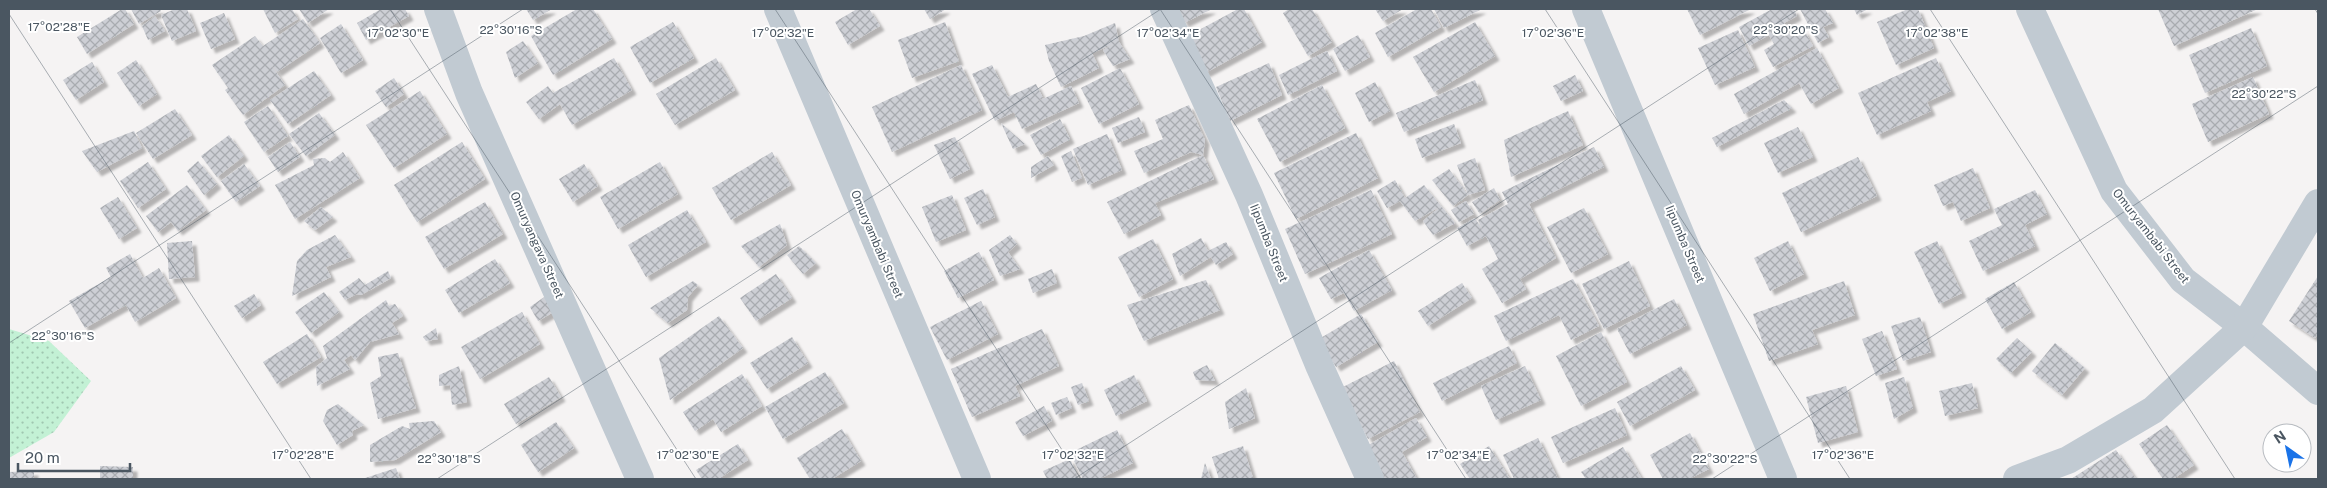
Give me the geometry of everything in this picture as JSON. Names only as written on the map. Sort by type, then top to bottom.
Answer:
[{"type":"street","name":"Omuryangava Street","points":[[438,9],[469,93],[640,479]]},
{"type":"street","name":"Omuryambabi Street","points":[[778,9],[977,479]]},
{"type":"street","name":"Iipumba Street","points":[[1164,9],[1249,195],[1319,365],[1370,479]]},
{"type":"street","name":"Iipumba Street","points":[[1586,9],[1783,479]]},
{"type":"street","name":"Omuryambabi Street","points":[[2030,9],[2114,191],[2183,280],[2244,328],[2318,391]]},
{"type":"street","points":[[2018,479],[2068,460],[2153,410],[2244,328],[2318,203]]},
{"type":"green space","points":[[9,329],[49,341],[91,381],[54,432],[9,458]]},
{"type":"building","points":[[122,9],[125,9],[134,24],[87,54],[77,37]]},
{"type":"building","points":[[131,9],[159,9],[161,11],[139,24]]},
{"type":"building","points":[[175,9],[187,9],[196,31],[172,41],[161,15]]},
{"type":"building","points":[[263,9],[292,9],[298,19],[275,33]]},
{"type":"building","points":[[299,9],[329,9],[308,23]]},
{"type":"building","points":[[381,9],[405,9],[409,16],[366,40],[357,23]]},
{"type":"building","points":[[526,9],[552,9],[533,20]]},
{"type":"building","points":[[577,9],[593,9],[612,39],[553,75],[531,36]]},
{"type":"building","points":[[857,9],[869,9],[880,26],[848,45],[835,22]]},
{"type":"building","points":[[924,9],[946,9],[930,19]]},
{"type":"building","points":[[1177,9],[1212,9],[1184,23]]},
{"type":"building","points":[[1238,9],[1244,9],[1262,42],[1205,73],[1186,37]]},
{"type":"building","points":[[1289,9],[1312,9],[1332,42],[1308,56],[1283,13]]},
{"type":"building","points":[[1375,9],[1403,9],[1383,21]]},
{"type":"building","points":[[1417,9],[1431,9],[1441,27],[1388,57],[1375,33]]},
{"type":"building","points":[[1434,9],[1482,9],[1444,28]]},
{"type":"building","points":[[1687,9],[1751,9],[1700,35]]},
{"type":"building","points":[[1772,9],[1794,9],[1797,16],[1784,23],[1791,37],[1804,30],[1813,46],[1773,67],[1764,50],[1774,44],[1769,35],[1749,46],[1739,27]]},
{"type":"building","points":[[1800,9],[1825,9],[1833,23],[1823,27],[1829,37],[1818,43]]},
{"type":"building","points":[[1854,9],[1868,9],[1857,15]]},
{"type":"building","points":[[1908,9],[1918,9],[1934,48],[1896,65],[1877,22]]},
{"type":"building","points":[[2158,9],[2258,9],[2174,46]]},
{"type":"building","points":[[224,13],[235,39],[211,49],[200,23]]},
{"type":"building","points":[[155,16],[165,31],[148,40],[142,26]]},
{"type":"building","points":[[303,19],[320,43],[277,72],[269,62],[285,85],[243,115],[225,90],[228,88],[212,65],[255,36],[263,46]]},
{"type":"building","points":[[673,22],[694,58],[650,83],[630,47]]},
{"type":"building","points":[[945,22],[959,61],[912,78],[898,40]]},
{"type":"building","points":[[1475,22],[1495,56],[1434,92],[1413,57]]},
{"type":"building","points":[[1115,23],[1119,42],[1130,59],[1113,66],[1103,50],[1114,44],[1092,53],[1099,68],[1061,87],[1049,61],[1045,45],[1084,36]]},
{"type":"building","points":[[341,24],[363,60],[341,73],[320,38]]},
{"type":"building","points":[[2251,28],[2267,66],[2205,93],[2189,55]]},
{"type":"building","points":[[1738,30],[1755,67],[1715,85],[1698,48]]},
{"type":"building","points":[[1358,35],[1370,57],[1345,71],[1333,49]]},
{"type":"building","points":[[523,41],[538,63],[515,78],[506,52]]},
{"type":"building","points":[[1817,48],[1839,88],[1811,104],[1799,83],[1744,114],[1734,94]]},
{"type":"building","points":[[1327,51],[1337,71],[1288,95],[1279,75]]},
{"type":"building","points":[[614,58],[632,90],[572,125],[560,104],[539,119],[526,102],[548,86],[553,93]]},
{"type":"building","points":[[716,58],[735,90],[675,125],[656,94]]},
{"type":"building","points":[[1936,58],[1951,91],[1927,102],[1931,111],[1877,135],[1858,93]]},
{"type":"building","points":[[136,60],[157,94],[139,106],[117,73]]},
{"type":"building","points":[[92,62],[104,82],[76,100],[63,80]]},
{"type":"building","points":[[1269,63],[1282,95],[1230,121],[1216,87]]},
{"type":"building","points":[[961,65],[982,110],[892,152],[872,107]]},
{"type":"building","points":[[992,65],[1008,97],[1036,84],[1043,98],[1034,103],[1071,86],[1079,103],[1022,129],[1014,112],[995,121],[972,74]]},
{"type":"building","points":[[1120,68],[1139,104],[1099,124],[1081,88]]},
{"type":"building","points":[[314,71],[331,95],[288,124],[270,100]]},
{"type":"building","points":[[1575,75],[1583,91],[1561,101],[1553,86]]},
{"type":"building","points":[[2253,77],[2269,114],[2208,142],[2192,104]]},
{"type":"building","points":[[394,78],[404,94],[386,107],[375,91]]},
{"type":"building","points":[[1475,80],[1483,100],[1404,132],[1396,113]]},
{"type":"building","points":[[1375,82],[1390,111],[1369,122],[1355,93]]},
{"type":"building","points":[[1322,85],[1345,128],[1280,162],[1257,119]]},
{"type":"building","points":[[420,91],[447,134],[394,168],[366,125]]},
{"type":"building","points":[[1784,100],[1792,108],[1717,147],[1712,138]]},
{"type":"building","points":[[1189,105],[1205,140],[1203,155],[1191,152],[1144,173],[1134,151],[1163,139],[1155,120]]},
{"type":"building","points":[[268,106],[288,136],[264,152],[244,122]]},
{"type":"building","points":[[175,109],[192,135],[153,159],[136,133]]},
{"type":"building","points":[[1568,111],[1583,145],[1511,177],[1504,140]]},
{"type":"building","points":[[319,113],[335,135],[306,156],[289,134]]},
{"type":"building","points":[[1139,117],[1145,132],[1118,143],[1112,128]]},
{"type":"building","points":[[1060,119],[1070,139],[1041,155],[1030,135]]},
{"type":"building","points":[[1001,123],[1025,144],[1013,149]]},
{"type":"building","points":[[1454,124],[1461,143],[1422,158],[1415,139]]},
{"type":"building","points":[[1798,127],[1813,157],[1778,173],[1764,143]]},
{"type":"building","points":[[134,131],[142,148],[97,172],[82,151]]},
{"type":"building","points":[[1356,133],[1378,178],[1296,219],[1274,173]]},
{"type":"building","points":[[1107,134],[1122,170],[1088,185],[1073,149]]},
{"type":"building","points":[[229,135],[244,156],[217,177],[201,156]]},
{"type":"building","points":[[955,137],[970,169],[950,179],[934,145]]},
{"type":"building","points":[[290,142],[300,157],[278,172],[268,157]]},
{"type":"building","points":[[462,142],[485,179],[417,222],[394,185]]},
{"type":"building","points":[[1594,147],[1604,167],[1529,204],[1556,258],[1520,279],[1526,289],[1502,303],[1482,269],[1498,259],[1486,236],[1467,246],[1457,228],[1475,218],[1483,231],[1478,220],[1508,204],[1502,192]]},
{"type":"building","points":[[1071,151],[1082,178],[1072,182],[1061,156]]},
{"type":"building","points":[[343,152],[360,178],[295,219],[275,185],[314,165],[313,159],[325,158],[330,162]]},
{"type":"building","points":[[772,152],[791,185],[731,220],[712,188]]},
{"type":"building","points":[[1203,155],[1214,179],[1155,203],[1161,215],[1124,234],[1107,202]]},
{"type":"building","points":[[1048,156],[1054,165],[1031,178],[1031,167]]},
{"type":"building","points":[[1858,157],[1877,196],[1801,232],[1782,193]]},
{"type":"building","points":[[1475,158],[1485,190],[1468,195],[1457,165]]},
{"type":"building","points":[[198,161],[217,184],[204,195],[187,171]]},
{"type":"building","points":[[148,162],[166,189],[138,208],[120,181]]},
{"type":"building","points":[[660,162],[678,194],[618,229],[600,197]]},
{"type":"building","points":[[244,164],[260,186],[236,202],[221,181]]},
{"type":"building","points":[[584,164],[598,186],[573,202],[559,179]]},
{"type":"building","points":[[1973,168],[1990,208],[1961,221],[1953,202],[1943,206],[1934,185]]},
{"type":"building","points":[[1449,169],[1468,195],[1453,206],[1432,180]]},
{"type":"building","points":[[1395,180],[1405,198],[1424,185],[1441,206],[1415,221],[1400,201],[1387,208],[1377,191]]},
{"type":"building","points":[[187,185],[206,210],[178,231],[171,222],[158,232],[146,216]]},
{"type":"building","points":[[1494,188],[1500,200],[1480,214],[1472,202]]},
{"type":"building","points":[[983,189],[995,217],[977,225],[964,198]]},
{"type":"building","points":[[1371,190],[1392,234],[1305,274],[1285,229]]},
{"type":"building","points":[[2035,190],[2047,214],[2025,225],[2035,246],[1983,271],[1969,241],[2002,225],[1994,209]]},
{"type":"building","points":[[952,195],[966,230],[936,242],[922,207]]},
{"type":"building","points":[[118,197],[137,228],[119,239],[100,208]]},
{"type":"building","points":[[1466,201],[1474,214],[1459,222],[1451,210]]},
{"type":"building","points":[[485,202],[503,234],[444,269],[425,237]]},
{"type":"building","points":[[1441,206],[1455,223],[1433,235],[1423,221]]},
{"type":"building","points":[[321,207],[333,217],[315,230],[304,221]]},
{"type":"building","points":[[1584,208],[1608,254],[1571,273],[1547,227]]},
{"type":"building","points":[[687,210],[706,242],[646,277],[628,245]]},
{"type":"building","points":[[780,224],[787,245],[759,267],[741,246]]},
{"type":"building","points":[[335,235],[351,257],[326,267],[331,277],[292,296],[297,261],[307,250]]},
{"type":"building","points":[[1010,235],[1017,244],[1008,252],[1020,269],[1000,276],[989,250]]},
{"type":"building","points":[[1201,238],[1208,251],[1226,242],[1233,254],[1216,265],[1211,257],[1180,276],[1172,254]]},
{"type":"building","points":[[1153,239],[1173,279],[1139,297],[1118,257]]},
{"type":"building","points":[[192,241],[195,277],[169,279],[167,243]]},
{"type":"building","points":[[1788,241],[1804,274],[1770,291],[1754,258]]},
{"type":"building","points":[[1937,241],[1962,293],[1939,304],[1914,252]]},
{"type":"building","points":[[799,246],[816,263],[803,274],[787,255]]},
{"type":"building","points":[[1369,250],[1392,290],[1354,311],[1344,293],[1331,299],[1319,278]]},
{"type":"building","points":[[979,252],[994,280],[958,298],[944,271]]},
{"type":"building","points":[[130,254],[143,278],[159,268],[176,298],[135,322],[126,305],[85,328],[69,301],[111,277],[106,268]]},
{"type":"building","points":[[495,259],[510,283],[459,313],[445,290]]},
{"type":"building","points":[[1629,261],[1650,306],[1604,329],[1582,284]]},
{"type":"building","points":[[1052,269],[1057,283],[1033,293],[1028,279]]},
{"type":"building","points":[[388,271],[391,278],[361,295],[357,294],[345,300],[339,292],[359,278],[365,285]]},
{"type":"building","points":[[776,274],[792,298],[756,321],[740,298]]},
{"type":"building","points":[[2318,276],[2318,334],[2315,338],[2289,321]]},
{"type":"building","points":[[1573,279],[1599,326],[1571,340],[1559,315],[1506,341],[1494,316]]},
{"type":"building","points":[[1206,280],[1220,310],[1144,341],[1127,305]]},
{"type":"building","points":[[693,281],[698,285],[688,297],[687,310],[668,323],[650,308]]},
{"type":"building","points":[[1844,281],[1855,315],[1812,330],[1818,344],[1769,361],[1753,314]]},
{"type":"building","points":[[2014,282],[2031,312],[2002,329],[1985,299]]},
{"type":"building","points":[[1462,283],[1472,298],[1428,326],[1418,311]]},
{"type":"building","points":[[324,292],[339,312],[311,333],[295,312]]},
{"type":"building","points":[[254,294],[261,305],[242,318],[234,306]]},
{"type":"building","points":[[547,295],[557,310],[538,321],[530,307]]},
{"type":"building","points":[[1674,299],[1687,325],[1630,354],[1617,329]]},
{"type":"building","points":[[386,300],[389,306],[395,304],[403,316],[392,323],[399,334],[370,342],[355,360],[351,355],[344,360],[350,369],[317,386],[316,367],[327,358],[323,346]]},
{"type":"building","points":[[981,301],[998,334],[947,360],[930,327]]},
{"type":"building","points":[[522,312],[540,344],[480,379],[461,347]]},
{"type":"building","points":[[1361,314],[1378,342],[1336,367],[1319,339]]},
{"type":"building","points":[[719,316],[743,348],[670,400],[659,358]]},
{"type":"building","points":[[1920,317],[1931,352],[1903,361],[1891,326]]},
{"type":"building","points":[[436,328],[438,339],[426,341],[423,337]]},
{"type":"building","points":[[1042,329],[1059,366],[1015,386],[1020,396],[972,417],[951,369]]},
{"type":"building","points":[[1882,331],[1897,369],[1876,376],[1862,339]]},
{"type":"building","points":[[1601,332],[1627,382],[1581,406],[1556,356]]},
{"type":"building","points":[[307,334],[321,357],[277,384],[263,362]]},
{"type":"building","points":[[792,337],[808,363],[767,389],[750,363]]},
{"type":"building","points":[[2017,338],[2032,352],[2011,373],[1996,359]]},
{"type":"building","points":[[2055,343],[2085,368],[2062,395],[2032,371]]},
{"type":"building","points":[[1509,346],[1517,363],[1442,401],[1433,383]]},
{"type":"building","points":[[398,353],[416,408],[378,419],[370,383],[381,376],[378,357]]},
{"type":"building","points":[[1394,361],[1420,412],[1368,439],[1341,388]]},
{"type":"building","points":[[1207,365],[1215,381],[1196,380],[1193,372]]},
{"type":"building","points":[[459,366],[467,402],[452,405],[450,385],[439,386],[439,375]]},
{"type":"building","points":[[1525,366],[1541,400],[1496,420],[1481,386]]},
{"type":"building","points":[[1681,366],[1695,390],[1630,426],[1617,402]]},
{"type":"building","points":[[825,372],[844,403],[783,439],[765,407]]},
{"type":"building","points":[[742,374],[762,406],[721,432],[713,419],[695,431],[683,412]]},
{"type":"building","points":[[1134,375],[1147,401],[1116,416],[1104,390]]},
{"type":"building","points":[[549,377],[561,397],[516,424],[504,404]]},
{"type":"building","points":[[1904,377],[1913,408],[1894,419],[1885,383]]},
{"type":"building","points":[[1082,383],[1089,401],[1078,405],[1071,387]]},
{"type":"building","points":[[1972,383],[1978,408],[1945,416],[1939,391]]},
{"type":"building","points":[[1846,386],[1858,432],[1818,443],[1806,397]]},
{"type":"building","points":[[1246,388],[1255,418],[1229,429],[1225,402]]},
{"type":"building","points":[[1067,397],[1072,408],[1056,415],[1051,403]]},
{"type":"building","points":[[338,404],[364,425],[352,431],[353,435],[337,445],[323,421],[327,410]]},
{"type":"building","points":[[1044,406],[1052,421],[1023,436],[1015,422]]},
{"type":"building","points":[[1615,408],[1627,435],[1563,463],[1551,437]]},
{"type":"building","points":[[1416,418],[1427,437],[1402,452],[1417,479],[1381,479],[1363,448]]},
{"type":"building","points":[[434,421],[441,432],[395,460],[370,462],[370,445],[402,426],[410,429],[409,423]]},
{"type":"building","points":[[556,422],[574,448],[538,472],[521,445]]},
{"type":"building","points":[[2167,425],[2194,465],[2173,479],[2163,479],[2139,444]]},
{"type":"building","points":[[842,429],[861,461],[832,479],[810,479],[797,458]]},
{"type":"building","points":[[1117,430],[1133,463],[1099,479],[1083,479],[1070,453]]},
{"type":"building","points":[[1690,433],[1709,469],[1689,479],[1663,479],[1650,455]]},
{"type":"building","points":[[1538,438],[1558,479],[1514,479],[1503,455]]},
{"type":"building","points":[[738,444],[748,460],[718,479],[702,479],[696,470]]},
{"type":"building","points":[[1243,446],[1253,478],[1219,479],[1212,457]]},
{"type":"building","points":[[1489,446],[1510,479],[1470,479],[1460,464]]},
{"type":"building","points":[[1623,447],[1642,479],[1586,479],[1581,472]]},
{"type":"building","points":[[2116,450],[2136,479],[2071,479]]},
{"type":"building","points":[[1070,459],[1079,479],[1047,479],[1043,471]]},
{"type":"building","points":[[1205,463],[1211,479],[1201,479]]},
{"type":"building","points":[[100,466],[133,467],[133,479],[100,479]]},
{"type":"building","points":[[396,468],[400,479],[362,479]]},
{"type":"building","points":[[34,471],[34,479],[9,479],[9,472]]}]
